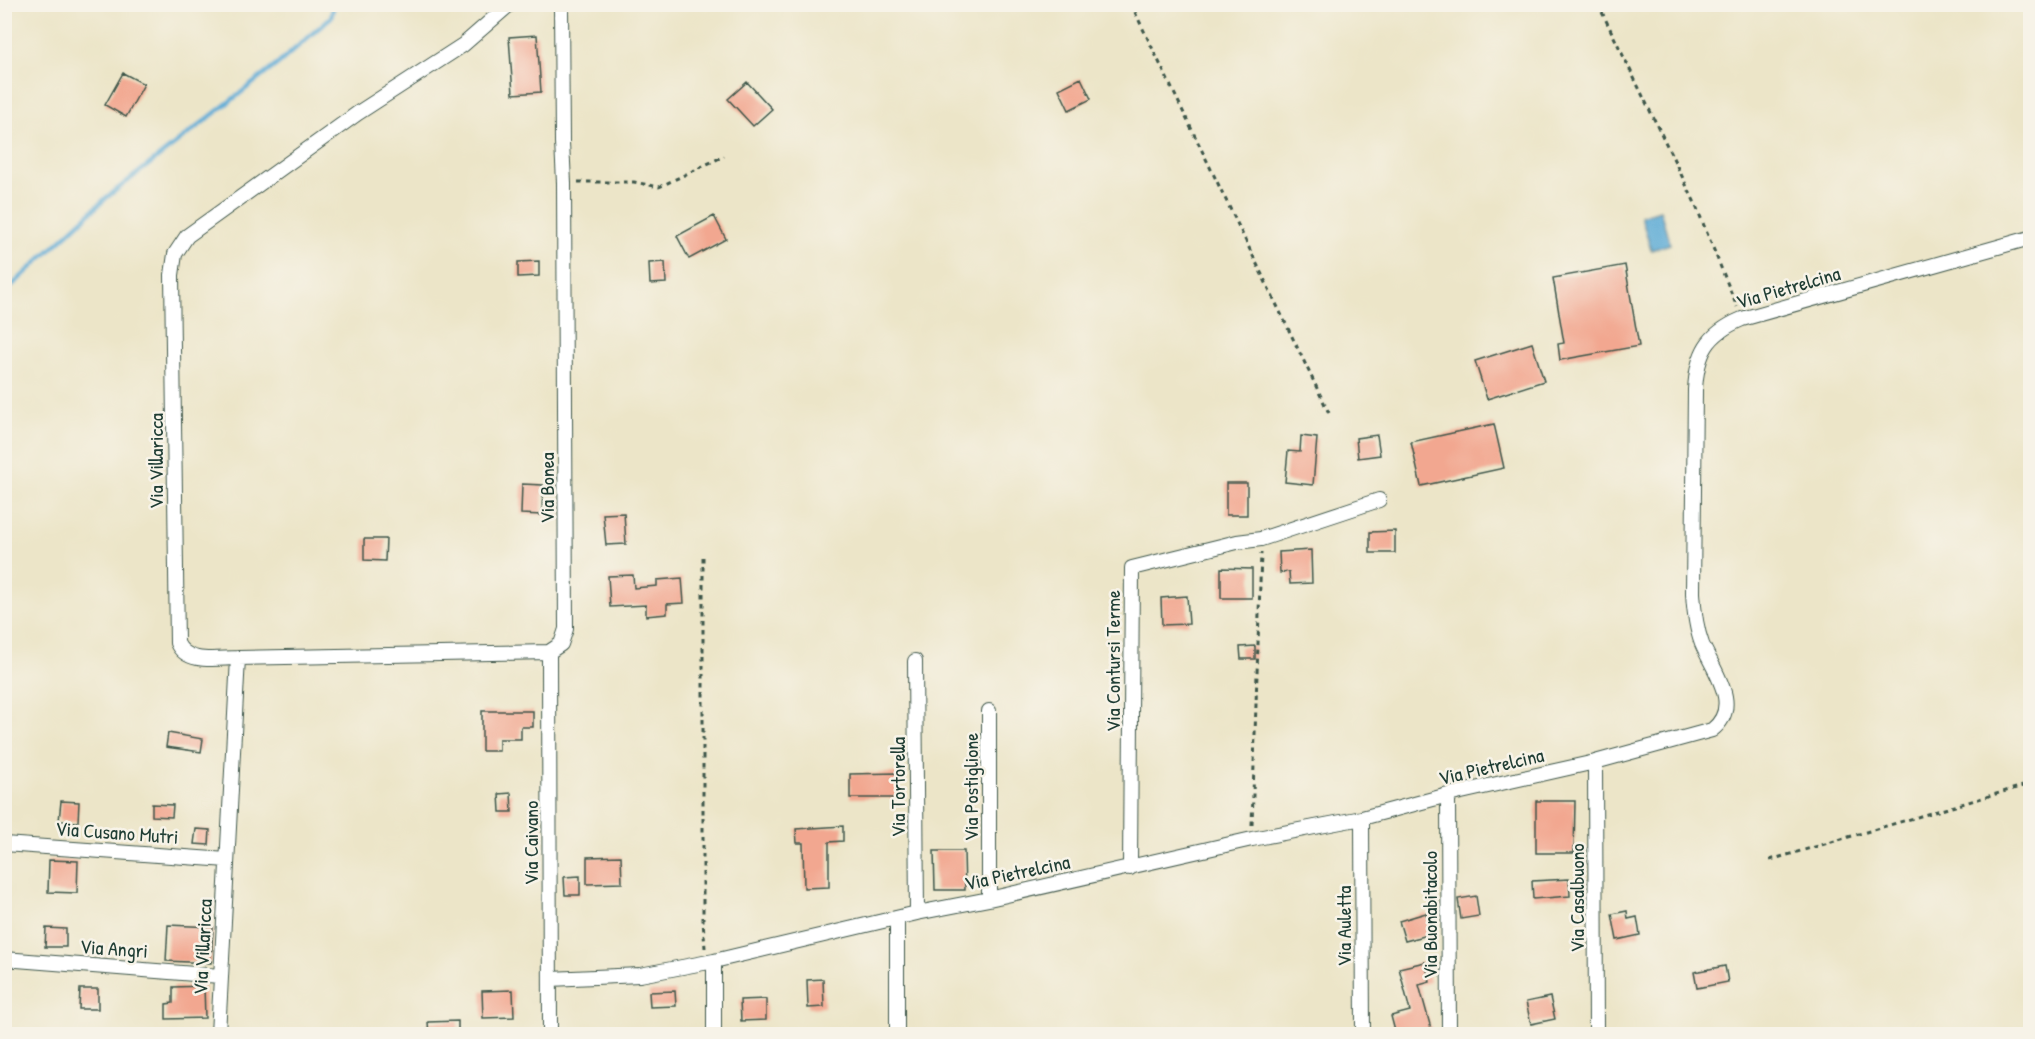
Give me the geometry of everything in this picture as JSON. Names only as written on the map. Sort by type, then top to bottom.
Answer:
[{"type":"street","name":"Via Villaricca","points":[[218,1035],[238,658],[205,659],[187,656],[177,644],[172,275],[178,247],[187,236],[358,113],[473,38],[510,4]]},
{"type":"street","name":"Via Bonea","points":[[549,652],[561,644],[566,629],[561,4]]},
{"type":"street","name":"Via Pietrelcina","points":[[550,979],[640,975],[711,962],[917,913],[1130,868],[1252,839],[1362,818],[1449,795],[1595,762],[1712,730],[1719,724],[1724,714],[1724,691],[1702,642],[1694,605],[1695,390],[1700,358],[1708,343],[1722,329],[1742,319],[2031,238]]},
{"type":"street","name":"Via Contursi Terme","points":[[1130,868],[1132,568],[1237,542],[1261,539],[1379,500]]},
{"type":"street","points":[[238,658],[549,652]]},
{"type":"street","name":"Via Caivano","points":[[549,652],[550,1035]]},
{"type":"street","name":"Via Tortorella","points":[[915,661],[917,913]]},
{"type":"street","name":"Via Postiglione","points":[[989,711],[989,899]]},
{"type":"street","name":"Via Casalbuono","points":[[1595,762],[1596,1035]]},
{"type":"street","name":"Via Buonabitacolo","points":[[1449,795],[1449,1035]]},
{"type":"street","name":"Via Auletta","points":[[1362,818],[1363,1035]]},
{"type":"street","name":"Via Cusano Mutri","points":[[4,844],[227,860]]},
{"type":"street","points":[[897,918],[897,1035]]},
{"type":"street","name":"Via Angri","points":[[4,959],[220,976]]},
{"type":"street","points":[[711,962],[714,1035]]},
{"type":"path","points":[[1131,4],[1329,412]]},
{"type":"path","points":[[1598,4],[1694,201],[1742,319]]},
{"type":"path","points":[[564,183],[617,181],[659,187],[724,156]]},
{"type":"path","points":[[1252,839],[1261,539]]},
{"type":"path","points":[[703,557],[703,921],[711,962]]},
{"type":"path","points":[[1770,860],[2031,784]]},
{"type":"water","points":[[1660,210],[1670,244],[1651,250],[1641,216]]},
{"type":"building","points":[[537,35],[541,92],[513,94],[509,37]]},
{"type":"building","points":[[123,73],[144,84],[126,117],[105,105]]},
{"type":"building","points":[[1081,78],[1091,99],[1069,110],[1059,89]]},
{"type":"building","points":[[747,82],[772,109],[753,126],[728,99]]},
{"type":"building","points":[[714,216],[726,239],[689,259],[677,236]]},
{"type":"building","points":[[539,261],[539,276],[518,277],[518,262]]},
{"type":"building","points":[[665,262],[666,283],[650,284],[649,263]]},
{"type":"building","points":[[1625,265],[1639,346],[1560,360],[1558,344],[1564,343],[1553,278]]},
{"type":"building","points":[[1532,343],[1544,381],[1487,399],[1475,361]]},
{"type":"building","points":[[1494,424],[1504,468],[1421,486],[1411,442]]},
{"type":"building","points":[[1377,435],[1380,455],[1358,458],[1356,438]]},
{"type":"building","points":[[1301,436],[1317,438],[1313,485],[1285,482],[1288,451],[1300,452]]},
{"type":"building","points":[[1226,483],[1247,483],[1247,515],[1226,515]]},
{"type":"building","points":[[522,484],[543,485],[542,515],[521,514]]},
{"type":"building","points":[[624,513],[626,544],[606,545],[603,514]]},
{"type":"building","points":[[1395,531],[1395,553],[1370,553],[1370,532]]},
{"type":"building","points":[[364,539],[386,539],[385,561],[364,560]]},
{"type":"building","points":[[1311,550],[1312,583],[1290,584],[1289,572],[1280,573],[1279,552]]},
{"type":"building","points":[[1221,568],[1252,569],[1252,598],[1221,598]]},
{"type":"building","points":[[633,575],[634,588],[657,586],[657,580],[682,578],[684,603],[667,604],[667,614],[646,616],[646,605],[610,607],[608,576]]},
{"type":"building","points":[[1187,596],[1189,624],[1162,625],[1161,598]]},
{"type":"building","points":[[1255,646],[1255,659],[1241,659],[1240,647]]},
{"type":"building","points":[[482,711],[533,711],[533,727],[521,727],[521,739],[499,739],[499,751],[482,751]]},
{"type":"building","points":[[168,733],[203,739],[201,752],[166,747]]},
{"type":"building","points":[[897,773],[897,798],[850,798],[850,774]]},
{"type":"building","points":[[511,793],[512,812],[500,812],[499,794]]},
{"type":"building","points":[[61,801],[79,802],[78,822],[59,821]]},
{"type":"building","points":[[1536,801],[1575,801],[1574,853],[1536,853]]},
{"type":"building","points":[[152,804],[173,805],[172,817],[152,816]]},
{"type":"building","points":[[843,826],[843,841],[829,842],[829,887],[804,888],[803,843],[797,843],[796,829]]},
{"type":"building","points":[[196,829],[210,830],[209,845],[194,844]]},
{"type":"building","points":[[934,851],[964,851],[965,890],[935,890]]},
{"type":"building","points":[[621,856],[622,883],[587,884],[587,857]]},
{"type":"building","points":[[49,860],[78,861],[77,893],[48,892]]},
{"type":"building","points":[[580,876],[580,895],[565,895],[564,877]]},
{"type":"building","points":[[1569,879],[1570,896],[1533,899],[1532,881]]},
{"type":"building","points":[[1476,896],[1479,916],[1461,919],[1458,899]]},
{"type":"building","points":[[1627,911],[1628,919],[1637,917],[1640,935],[1617,940],[1612,914]]},
{"type":"building","points":[[1426,913],[1432,934],[1405,941],[1399,921]]},
{"type":"building","points":[[168,925],[213,927],[211,963],[166,961]]},
{"type":"building","points":[[46,928],[66,929],[66,947],[45,947]]},
{"type":"building","points":[[1425,962],[1430,982],[1419,985],[1432,1032],[1421,1035],[1396,1035],[1391,1016],[1410,1011],[1399,968]]},
{"type":"building","points":[[1725,966],[1728,982],[1697,988],[1694,972]]},
{"type":"building","points":[[823,979],[824,1007],[808,1008],[807,980]]},
{"type":"building","points":[[204,986],[205,1018],[166,1019],[166,1004],[173,1003],[173,987]]},
{"type":"building","points":[[80,989],[98,989],[98,1009],[79,1009]]},
{"type":"building","points":[[513,990],[514,1017],[483,1018],[482,991]]},
{"type":"building","points":[[675,991],[676,1006],[650,1007],[649,992]]},
{"type":"building","points":[[1550,997],[1555,1019],[1531,1024],[1526,1002]]},
{"type":"building","points":[[766,999],[766,1020],[741,1021],[740,1000]]},
{"type":"building","points":[[458,1021],[458,1035],[429,1035],[428,1022]]},
{"type":"waterway","points":[[4,293],[106,198],[279,63],[331,17],[334,4]]}]
